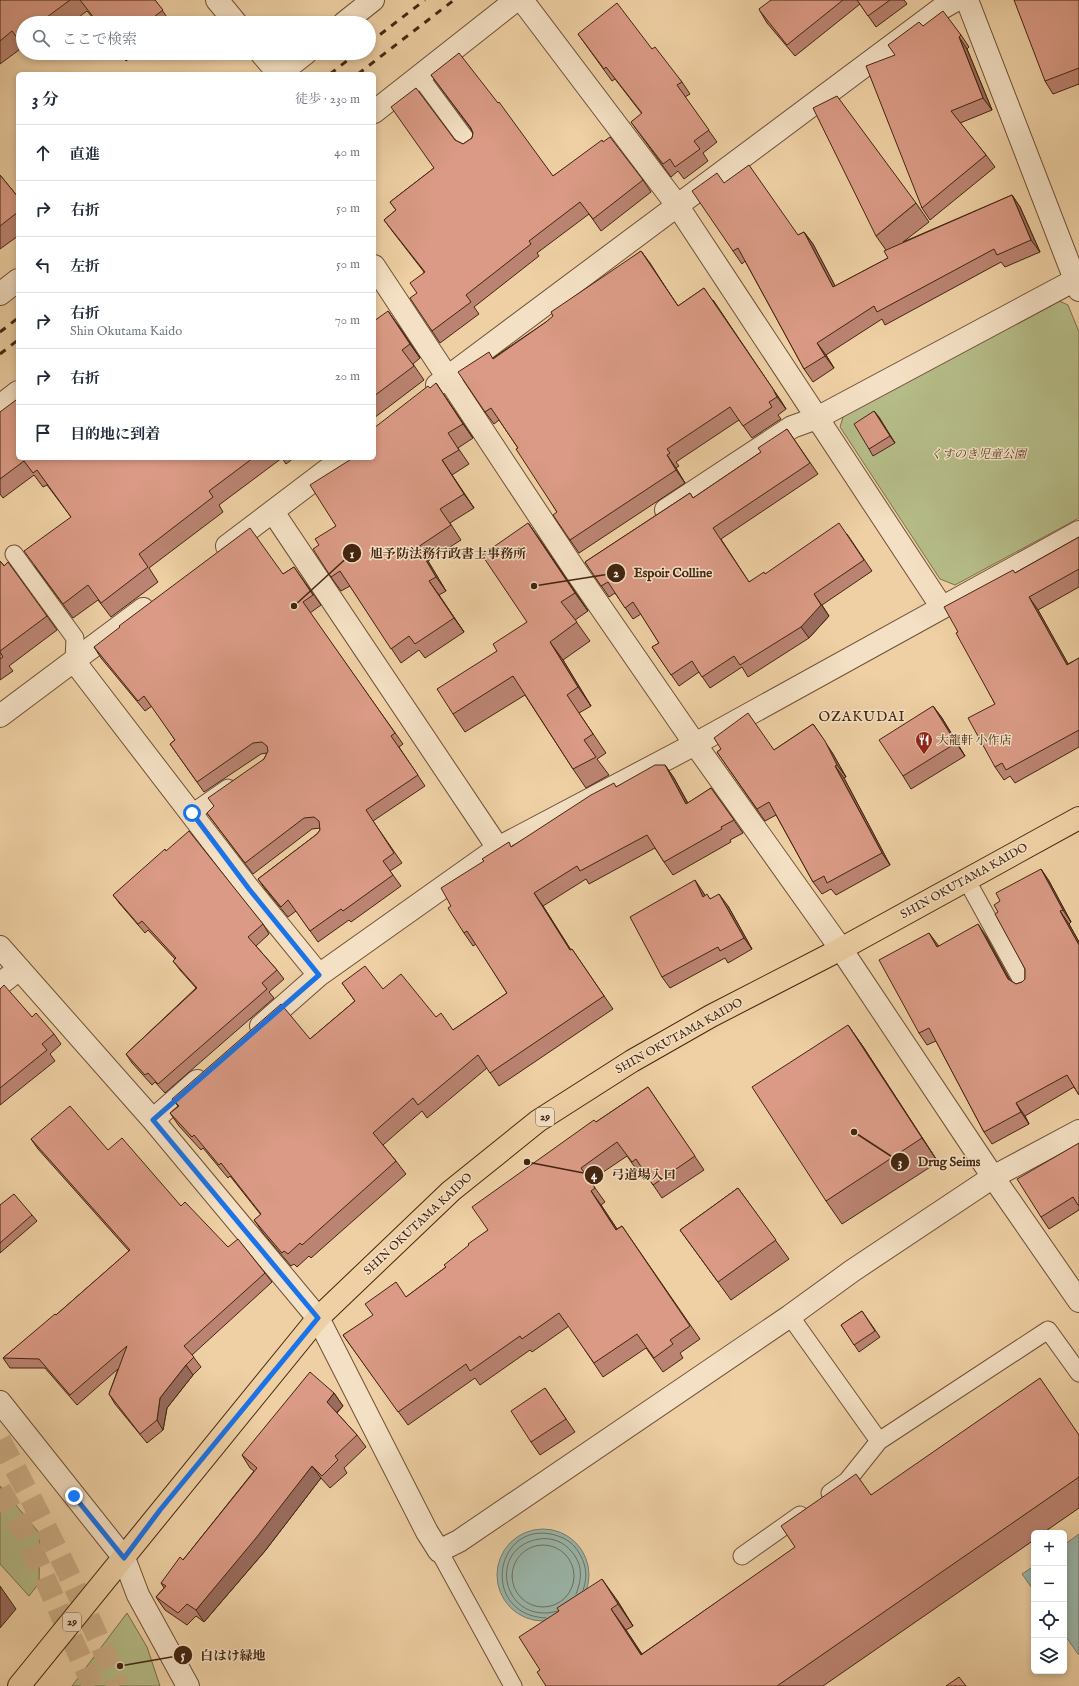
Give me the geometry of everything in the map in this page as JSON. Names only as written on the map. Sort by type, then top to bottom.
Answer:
[{"type":"main road","name":"SHIN OKUTAMA KAIDO","points":[[19,1686],[124,1558],[160,1510],[318,1318],[451,1191],[538,1121],[632,1061],[711,1016],[841,949],[1079,818]]},
{"type":"street","points":[[217,0],[230,16]]},
{"type":"street","points":[[353,16],[373,0]]},
{"type":"street","points":[[376,110],[516,0]]},
{"type":"street","points":[[522,0],[677,205],[941,606]]},
{"type":"street","points":[[423,396],[942,8],[956,0]]},
{"type":"street","points":[[648,523],[792,427],[816,418],[1077,285],[967,0]]},
{"type":"street","points":[[267,60],[277,72]]},
{"type":"street","points":[[282,72],[297,60]]},
{"type":"street","points":[[376,269],[575,570],[695,744],[841,949],[993,1177],[1079,1301]]},
{"type":"street","points":[[0,294],[16,282]]},
{"type":"street","points":[[0,406],[16,394]]},
{"type":"street","points":[[211,558],[340,460]]},
{"type":"street","points":[[273,512],[498,848]]},
{"type":"street","points":[[248,1037],[319,975],[498,848],[695,744],[941,606],[1079,532]]},
{"type":"street","points":[[575,570],[595,557]]},
{"type":"street","points":[[0,716],[162,596]]},
{"type":"street","points":[[74,661],[192,813],[256,884],[319,975]]},
{"type":"street","points":[[0,947],[153,1120],[318,1318],[427,1532],[440,1550],[459,1542],[790,1316],[852,1271],[993,1177],[1079,1131]]},
{"type":"street","points":[[0,984],[19,969]]},
{"type":"street","points":[[153,1120],[212,1068]]},
{"type":"street","points":[[0,1402],[124,1558],[138,1595],[188,1686]]},
{"type":"lane","points":[[420,77],[471,146]]},
{"type":"lane","points":[[14,554],[75,638],[74,661]]},
{"type":"lane","points":[[192,813],[241,779]]},
{"type":"lane","points":[[966,879],[1025,986]]},
{"type":"lane","points":[[790,1316],[879,1441]]},
{"type":"lane","points":[[742,1556],[847,1481],[879,1441],[1048,1330],[1079,1373]]},
{"type":"lane","points":[[440,1550],[513,1686]]},
{"type":"green space","name":"くすのき児童公園","points":[[1053,298],[1068,305],[1079,332],[1079,518],[955,585],[940,579],[840,427],[844,414]]},
{"type":"green space","points":[[0,1486],[40,1534],[39,1583],[29,1596],[0,1564]]},
{"type":"green space","points":[[127,1613],[147,1647],[160,1686],[72,1686]]},
{"type":"water","points":[[543,1529],[561,1533],[576,1542],[585,1557],[589,1575],[585,1593],[576,1608],[561,1617],[543,1621],[525,1617],[510,1608],[501,1593],[497,1575],[501,1557],[510,1542],[525,1533]]},
{"type":"water","points":[[1079,1534],[1079,1654],[1067,1638],[1067,1543]]},
{"type":"water","points":[[1031,1568],[1031,1587],[1022,1574]]},
{"type":"building","points":[[0,0],[70,0],[48,16],[16,16],[16,36],[12,31],[0,41]]},
{"type":"building","points":[[80,0],[155,0],[163,10],[155,16],[93,16]]},
{"type":"building","points":[[771,0],[843,0],[787,45],[759,9]]},
{"type":"building","points":[[857,0],[890,0],[868,16]]},
{"type":"building","points":[[1014,0],[1079,0],[1079,68],[1045,81]]},
{"type":"building","points":[[617,3],[652,49],[655,47],[682,82],[677,85],[709,130],[694,141],[700,149],[675,167],[670,159],[663,164],[631,122],[642,113],[606,67],[604,69],[578,34]]},
{"type":"building","points":[[943,11],[961,35],[959,37],[983,98],[951,111],[986,155],[922,208],[866,66],[895,55],[888,45],[919,22],[923,26]]},
{"type":"building","points":[[459,53],[498,103],[499,102],[553,176],[602,140],[603,142],[610,137],[643,180],[593,219],[580,202],[529,241],[531,244],[466,295],[471,302],[432,331],[410,298],[417,293],[410,283],[425,272],[384,220],[396,210],[390,202],[434,168],[391,107],[416,88],[455,140],[463,144],[472,138],[473,133],[471,128],[431,75]]},
{"type":"building","points":[[837,96],[916,203],[876,236],[813,108]]},
{"type":"building","points":[[749,165],[798,235],[804,232],[833,287],[888,258],[884,251],[1012,195],[1031,240],[997,255],[994,249],[877,312],[874,306],[817,343],[825,356],[804,369],[738,248],[733,251],[692,191],[717,173],[724,183]]},
{"type":"building","points":[[0,175],[16,195],[16,214],[0,226]]},
{"type":"building","points":[[641,251],[678,306],[704,288],[777,397],[769,402],[772,407],[743,426],[730,407],[667,449],[670,453],[667,455],[676,470],[570,540],[553,515],[557,512],[516,449],[518,448],[491,408],[485,412],[458,372],[489,352],[493,359],[546,322],[553,316],[551,312]]},
{"type":"building","points":[[388,311],[410,344],[402,350],[414,366],[376,394],[376,320]]},
{"type":"building","points":[[436,383],[463,424],[448,433],[459,450],[442,460],[464,494],[440,509],[451,525],[418,547],[436,577],[429,581],[454,618],[415,644],[409,636],[391,649],[340,571],[331,577],[313,549],[319,545],[315,539],[336,526],[310,485],[350,460],[376,460],[376,426],[428,386],[430,388]]},
{"type":"building","points":[[16,400],[16,460],[250,460],[209,491],[213,497],[139,554],[148,567],[101,603],[88,585],[63,604],[24,551],[71,517],[37,470],[33,473],[24,461],[0,479],[0,412]]},
{"type":"building","points":[[874,411],[890,436],[869,449],[854,424]]},
{"type":"building","points":[[787,429],[810,463],[713,528],[749,582],[764,572],[765,574],[839,523],[864,560],[814,594],[821,605],[801,627],[740,665],[734,656],[702,677],[692,661],[671,675],[652,647],[659,643],[633,602],[625,608],[608,582],[601,586],[585,562],[690,493],[693,498],[761,452],[758,448]]},
{"type":"building","points":[[528,523],[575,593],[561,602],[577,622],[550,642],[578,687],[567,695],[593,734],[584,740],[596,757],[573,769],[513,676],[453,714],[437,689],[497,651],[493,644],[527,622],[482,555]]},
{"type":"building","points":[[250,528],[283,574],[294,567],[313,595],[303,602],[395,733],[391,736],[418,775],[366,810],[394,853],[383,861],[393,875],[343,911],[341,909],[310,931],[288,900],[281,907],[258,879],[317,834],[320,830],[319,821],[314,817],[304,818],[245,863],[207,813],[214,806],[208,798],[264,759],[268,751],[267,746],[262,742],[253,743],[197,782],[170,744],[175,740],[144,696],[138,701],[94,647],[120,627],[119,626]]},
{"type":"building","points":[[1079,537],[1079,569],[1029,597],[1067,665],[1079,658],[1079,730],[1006,770],[1002,763],[995,767],[968,718],[995,704],[956,633],[958,632],[944,607],[1013,570],[1015,573]]},
{"type":"building","points":[[0,561],[4,566],[8,562],[47,616],[0,651]]},
{"type":"building","points":[[0,652],[3,657],[0,659]]},
{"type":"building","points":[[933,706],[956,743],[903,776],[879,740]]},
{"type":"building","points":[[748,713],[774,750],[813,724],[825,741],[837,765],[835,766],[882,853],[827,883],[824,876],[813,882],[769,802],[757,809],[717,752],[721,749],[714,738]]},
{"type":"building","points":[[655,765],[665,765],[686,804],[711,788],[734,820],[721,827],[722,829],[664,862],[647,835],[580,871],[577,866],[534,893],[570,950],[572,949],[604,996],[490,1073],[478,1055],[418,1105],[413,1098],[373,1133],[396,1161],[302,1245],[300,1243],[288,1254],[284,1251],[282,1253],[254,1220],[261,1214],[221,1163],[219,1165],[194,1135],[192,1137],[170,1113],[179,1106],[172,1099],[281,1004],[310,1039],[355,1001],[342,983],[365,966],[383,989],[401,974],[436,1017],[441,1013],[453,1030],[507,993],[467,931],[464,933],[448,908],[451,906],[441,888],[484,861],[482,859],[509,842],[511,847],[591,795],[614,783],[616,787]]},
{"type":"building","points":[[189,831],[263,924],[248,937],[277,970],[262,983],[267,989],[158,1084],[148,1073],[145,1075],[126,1054],[197,988],[173,961],[176,958],[142,921],[138,924],[113,895],[165,849],[166,851]]},
{"type":"building","points":[[1041,869],[1063,910],[1060,911],[1079,945],[1079,1095],[1067,1075],[1016,1103],[1021,1112],[984,1132],[929,1028],[919,1033],[879,960],[929,933],[937,947],[978,924],[1008,979],[1016,984],[1022,982],[1025,979],[1025,969],[995,914],[998,912],[994,905],[1000,901],[996,893]]},
{"type":"building","points":[[695,880],[703,897],[707,894],[710,899],[719,894],[744,938],[720,951],[718,947],[662,977],[630,917]]},
{"type":"building","points":[[4,985],[32,1017],[36,1013],[54,1034],[42,1044],[47,1050],[0,1088],[0,989]]},
{"type":"building","points":[[848,1025],[922,1138],[826,1201],[752,1087]]},
{"type":"building","points":[[648,1087],[695,1156],[653,1185],[636,1159],[632,1162],[617,1142],[581,1168],[595,1188],[591,1191],[616,1230],[622,1226],[690,1326],[670,1340],[673,1344],[654,1358],[637,1334],[594,1363],[559,1313],[522,1339],[520,1336],[470,1371],[466,1364],[398,1412],[343,1335],[373,1315],[365,1304],[396,1282],[406,1297],[446,1267],[444,1265],[469,1245],[468,1244],[488,1230],[472,1207],[594,1120],[596,1122]]},
{"type":"building","points":[[70,1106],[108,1150],[122,1138],[181,1206],[185,1202],[228,1247],[238,1239],[265,1273],[184,1346],[194,1357],[160,1398],[157,1420],[140,1434],[109,1394],[127,1346],[70,1395],[39,1359],[3,1358],[55,1314],[56,1315],[130,1250],[31,1139]]},
{"type":"building","points":[[1079,1143],[1079,1204],[1078,1205],[1073,1197],[1041,1217],[1017,1179]]},
{"type":"building","points":[[738,1188],[776,1240],[718,1282],[680,1230]]},
{"type":"building","points":[[14,1194],[32,1215],[0,1243],[0,1205]]},
{"type":"building","points":[[862,1311],[875,1331],[854,1345],[841,1325]]},
{"type":"building","points":[[310,1372],[334,1393],[327,1402],[357,1435],[335,1456],[338,1460],[322,1476],[312,1466],[256,1538],[196,1610],[187,1604],[178,1613],[156,1597],[166,1586],[161,1583],[180,1557],[183,1560],[257,1468],[242,1455]]},
{"type":"building","points":[[1040,1378],[1079,1435],[1079,1477],[777,1686],[546,1686],[537,1672],[540,1670],[519,1637],[559,1611],[557,1608],[602,1579],[618,1604],[611,1609],[641,1655],[795,1547],[781,1526],[856,1474],[871,1495]]},
{"type":"building","points":[[545,1388],[566,1419],[531,1442],[511,1411]]},
{"type":"building","points":[[959,1677],[966,1686],[946,1686]]},
{"type":"tunnel","points":[[0,1440],[62,1561],[105,1654],[118,1686]]},
{"type":"tunnel","points":[[0,1489],[25,1534],[93,1686]]},
{"type":"railway","points":[[376,38],[425,0]]},
{"type":"railway","points":[[361,72],[454,0]]},
{"type":"railway","points":[[333,72],[348,60]]},
{"type":"railway","points":[[0,332],[16,320]]},
{"type":"railway","points":[[0,354],[16,342]]},
{"type":"place","name":"Espoir Colline","points":[[534,586]]},
{"type":"place","name":"旭予防法務行政書士事務所","points":[[294,606]]},
{"type":"place","name":"大龍軒 小作店","points":[[924,755]]},
{"type":"place","name":"Drug Seims","points":[[854,1132]]},
{"type":"place","name":"弓道場入口","points":[[527,1162]]},
{"type":"place","name":"白はけ緑地","points":[[120,1666]]},
{"type":"district","name":"OZAKUDAI","points":[[862,717]]},
{"type":"route","points":[[74,1496],[124,1558],[160,1510],[318,1318],[153,1120],[319,975],[249,889],[192,813]]}]
